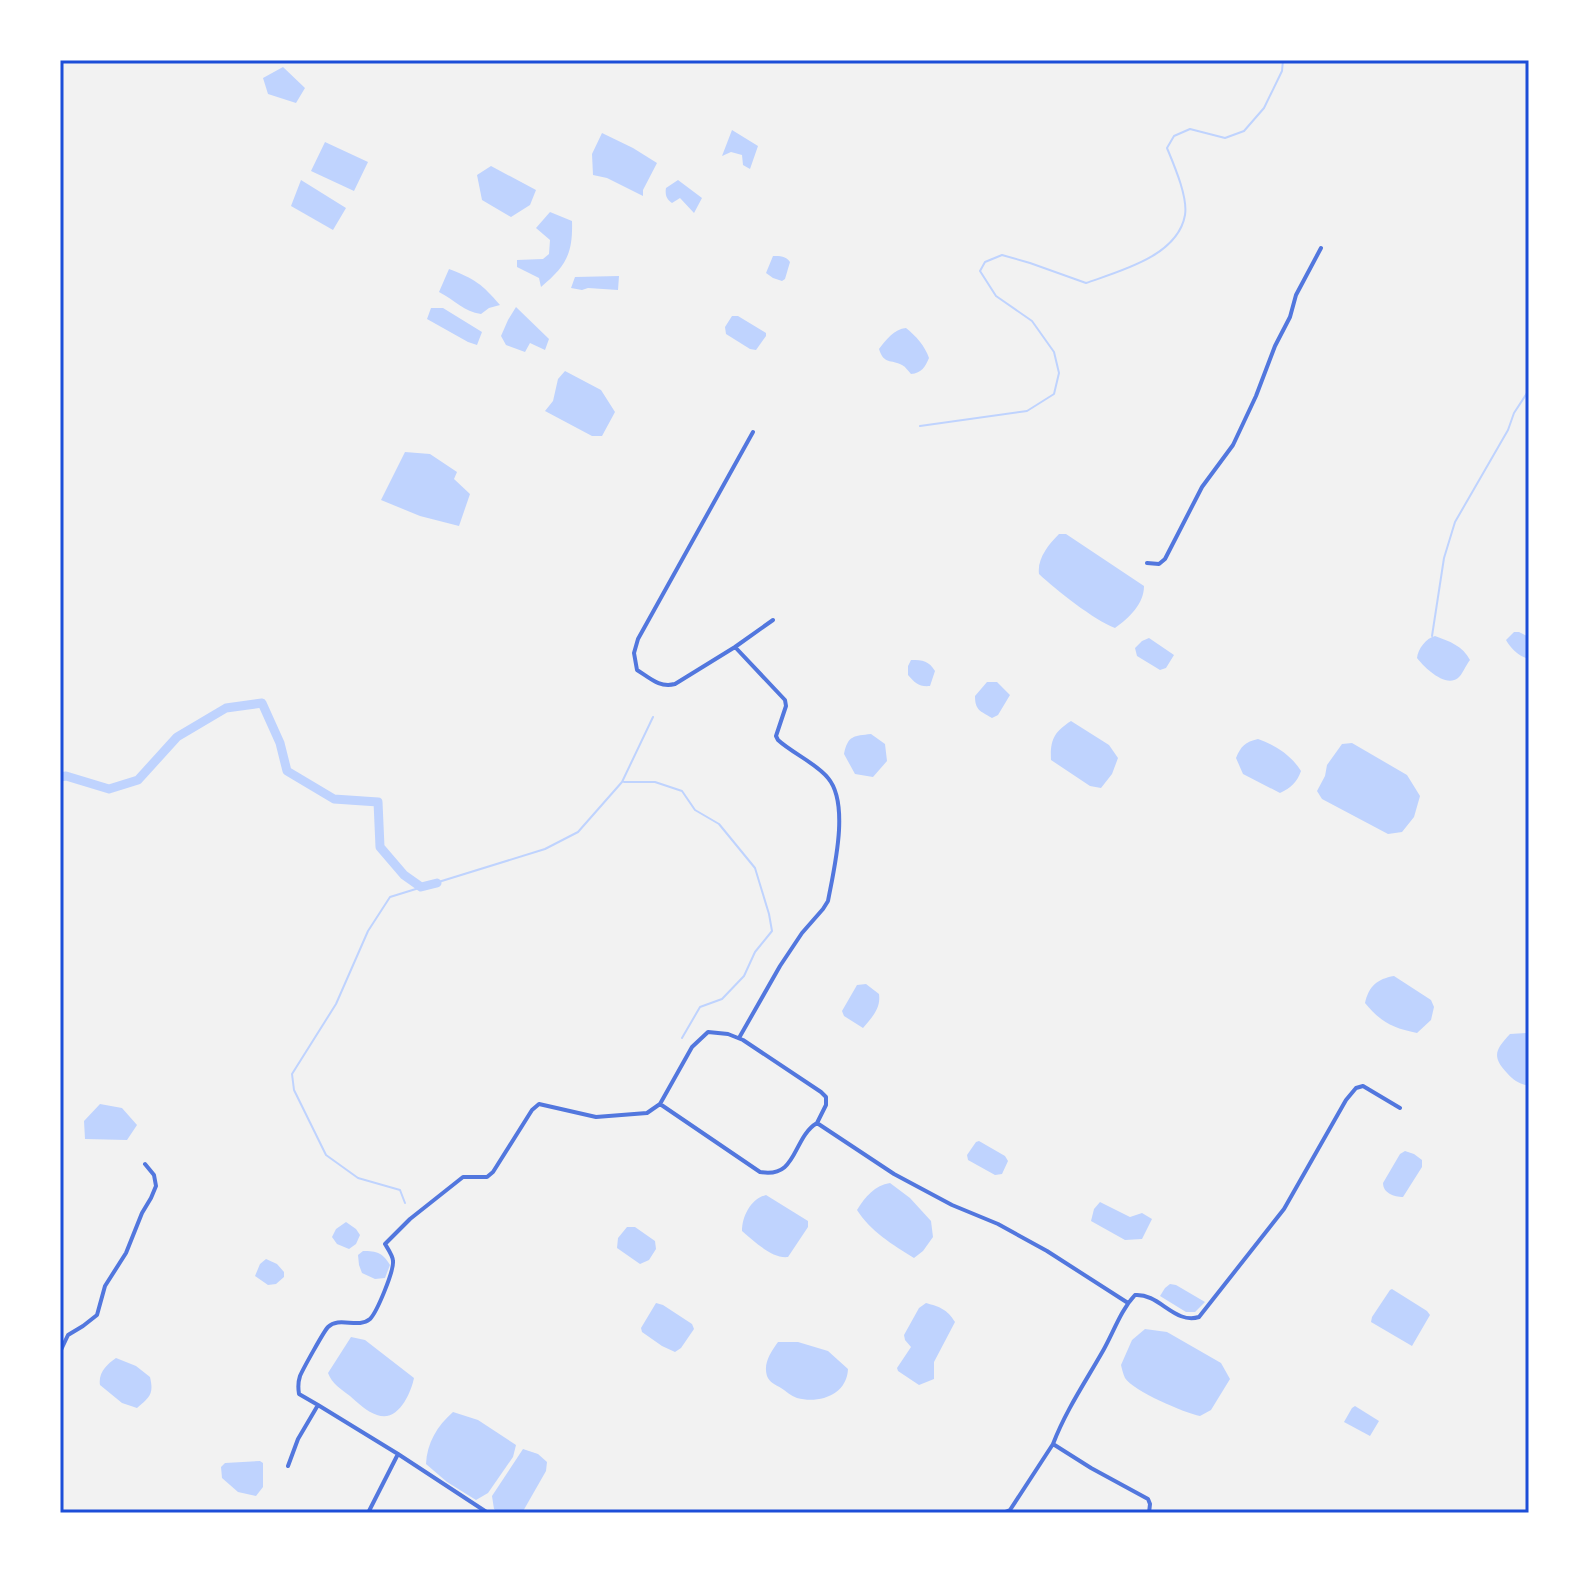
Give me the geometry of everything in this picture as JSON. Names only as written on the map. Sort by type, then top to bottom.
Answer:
[{"type":"street","points":[[1147,563],[1159,564],[1165,559],[1202,487],[1233,445],[1290,317],[1296,295],[1321,248]]},
{"type":"street","points":[[753,432],[638,639],[634,653],[637,670],[659,685],[675,684],[773,620]]},
{"type":"street","points":[[735,647],[785,700],[786,706],[776,736],[778,740],[827,776],[835,789],[840,835],[828,901],[780,966],[739,1038]]},
{"type":"street","points":[[488,1513],[299,1394],[297,1387],[301,1375],[328,1326],[337,1322],[359,1323],[370,1319],[391,1273],[393,1260],[385,1244],[410,1219],[463,1177],[487,1177],[493,1172],[532,1110],[539,1104],[596,1117],[647,1113],[660,1104],[692,1047],[708,1032],[739,1038],[826,1097],[826,1105],[817,1123],[809,1129],[786,1167],[771,1174],[760,1172],[660,1104]]},
{"type":"street","points":[[1005,1512],[1010,1510],[1053,1444],[1070,1404],[1135,1295],[1143,1294],[1180,1317],[1192,1320],[1199,1317],[1284,1209],[1346,1100],[1356,1088],[1363,1086],[1400,1108]]},
{"type":"street","points":[[817,1123],[894,1174],[1047,1251],[1128,1303]]},
{"type":"street","points":[[60,1352],[68,1335],[97,1315],[105,1286],[126,1253],[151,1198],[156,1186],[154,1175],[145,1164]]},
{"type":"street","points":[[288,1466],[298,1439],[318,1405]]},
{"type":"street","points":[[1053,1444],[1148,1499],[1149,1513]]},
{"type":"street","points":[[368,1513],[398,1454]]},
{"type":"water","points":[[283,67],[305,88],[296,103],[268,94],[263,78]]},
{"type":"water","points":[[732,130],[758,146],[750,169],[743,165],[742,155],[731,152],[722,156]]},
{"type":"water","points":[[602,133],[657,163],[643,196],[607,178],[593,175],[592,154]]},
{"type":"water","points":[[325,142],[368,162],[354,191],[311,171]]},
{"type":"water","points":[[491,166],[536,190],[530,205],[511,217],[482,200],[477,175]]},
{"type":"water","points":[[301,180],[346,208],[333,230],[291,206]]},
{"type":"water","points":[[678,180],[702,198],[694,213],[680,198],[672,203],[667,198],[666,188]]},
{"type":"water","points":[[550,212],[572,221],[571,242],[562,266],[541,287],[539,278],[517,267],[517,260],[543,259],[549,254],[550,240],[536,228]]},
{"type":"water","points":[[773,256],[785,257],[790,262],[782,281],[766,273]]},
{"type":"water","points":[[449,269],[478,283],[500,305],[481,314],[475,313],[439,292]]},
{"type":"water","points":[[619,276],[618,290],[571,288],[575,277]]},
{"type":"water","points":[[516,307],[549,339],[545,350],[530,343],[525,352],[506,345],[501,336]]},
{"type":"water","points":[[431,308],[443,308],[482,332],[477,345],[427,319]]},
{"type":"water","points":[[732,316],[738,316],[766,333],[756,350],[726,334],[725,327]]},
{"type":"water","points":[[906,328],[920,342],[929,358],[923,369],[911,374],[902,365],[886,360],[879,349],[894,333]]},
{"type":"water","points":[[565,371],[601,390],[615,412],[602,436],[592,436],[545,411],[553,401],[558,379]]},
{"type":"water","points":[[405,452],[430,454],[457,472],[454,479],[470,494],[459,526],[420,516],[381,500]]},
{"type":"water","points":[[1059,534],[1066,534],[1144,586],[1139,605],[1115,628],[1086,612],[1039,574],[1044,552]]},
{"type":"water","points":[[1514,632],[1529,637],[1529,659],[1516,652],[1506,640]]},
{"type":"water","points":[[1435,636],[1460,648],[1470,660],[1458,678],[1441,678],[1417,658],[1423,644]]},
{"type":"water","points":[[1149,638],[1174,655],[1166,668],[1160,670],[1137,656],[1135,648]]},
{"type":"water","points":[[911,660],[925,662],[933,668],[935,671],[930,686],[918,684],[908,675]]},
{"type":"water","points":[[987,682],[997,682],[1010,695],[998,715],[992,718],[979,710],[975,701],[975,696]]},
{"type":"water","points":[[1071,721],[1109,745],[1118,758],[1112,774],[1101,788],[1090,786],[1051,760],[1054,737]]},
{"type":"water","points":[[871,734],[885,744],[887,761],[873,777],[855,774],[844,754],[848,743],[860,735]]},
{"type":"water","points":[[1258,739],[1282,751],[1301,771],[1293,784],[1280,793],[1243,774],[1236,758],[1244,745]]},
{"type":"water","points":[[1352,743],[1407,775],[1420,796],[1414,817],[1402,832],[1388,834],[1322,799],[1317,791],[1327,765],[1342,744]]},
{"type":"water","points":[[1394,976],[1431,1000],[1434,1007],[1431,1020],[1417,1033],[1388,1023],[1365,1003],[1375,984]]},
{"type":"water","points":[[866,984],[879,994],[879,1004],[863,1028],[844,1016],[842,1011],[857,985]]},
{"type":"water","points":[[1510,1034],[1529,1035],[1529,1086],[1512,1078],[1497,1057],[1501,1044]]},
{"type":"water","points":[[100,1104],[122,1108],[137,1125],[127,1140],[85,1139],[84,1121]]},
{"type":"water","points":[[979,1141],[1005,1156],[1008,1161],[1002,1174],[995,1175],[968,1160],[967,1155]]},
{"type":"water","points":[[1405,1151],[1422,1160],[1422,1167],[1403,1197],[1400,1197],[1387,1192],[1383,1183],[1400,1154]]},
{"type":"water","points":[[890,1183],[910,1198],[931,1221],[933,1237],[914,1258],[875,1231],[857,1210],[871,1192]]},
{"type":"water","points":[[766,1195],[808,1221],[808,1227],[788,1257],[770,1252],[742,1231],[748,1209]]},
{"type":"water","points":[[1100,1202],[1130,1217],[1142,1213],[1152,1219],[1142,1239],[1125,1240],[1091,1221],[1094,1209]]},
{"type":"water","points":[[346,1222],[360,1235],[356,1244],[349,1249],[337,1244],[332,1237],[336,1229]]},
{"type":"water","points":[[627,1227],[635,1227],[655,1241],[656,1249],[649,1260],[640,1264],[617,1248],[618,1238]]},
{"type":"water","points":[[363,1251],[376,1252],[385,1258],[390,1265],[385,1278],[375,1279],[362,1273],[358,1255]]},
{"type":"water","points":[[266,1259],[284,1272],[284,1277],[276,1284],[268,1285],[255,1276]]},
{"type":"water","points":[[1170,1284],[1205,1302],[1195,1312],[1186,1312],[1160,1296]]},
{"type":"water","points":[[1392,1289],[1430,1315],[1412,1346],[1371,1322]]},
{"type":"water","points":[[656,1303],[692,1324],[694,1329],[675,1352],[642,1332],[641,1328]]},
{"type":"water","points":[[926,1303],[943,1309],[955,1322],[934,1362],[934,1379],[919,1385],[897,1368],[911,1347],[904,1335],[919,1308]]},
{"type":"water","points":[[1145,1329],[1167,1332],[1221,1363],[1230,1379],[1211,1410],[1200,1416],[1183,1411],[1148,1395],[1125,1378],[1121,1365],[1132,1340]]},
{"type":"water","points":[[351,1337],[365,1340],[414,1378],[407,1398],[391,1415],[370,1412],[330,1377],[328,1373]]},
{"type":"water","points":[[778,1342],[798,1342],[828,1351],[848,1369],[843,1385],[830,1396],[805,1400],[773,1383],[767,1376],[766,1367]]},
{"type":"water","points":[[116,1358],[136,1366],[150,1377],[150,1395],[137,1408],[122,1403],[100,1385],[104,1369]]},
{"type":"water","points":[[1355,1406],[1379,1421],[1370,1436],[1344,1422]]},
{"type":"water","points":[[453,1412],[478,1420],[516,1445],[513,1457],[488,1493],[476,1500],[426,1464],[434,1435]]},
{"type":"water","points":[[523,1449],[538,1454],[547,1462],[546,1471],[522,1513],[499,1513],[494,1509],[492,1496]]},
{"type":"water","points":[[225,1463],[263,1463],[263,1487],[256,1496],[238,1492],[222,1478],[221,1467]]},
{"type":"waterway","points":[[920,426],[1027,411],[1054,394],[1059,373],[1054,352],[1032,321],[996,296],[980,271],[985,262],[1002,255],[1086,283],[1130,267],[1160,251],[1180,229],[1185,215],[1182,190],[1167,148],[1174,136],[1190,129],[1225,138],[1244,131],[1264,108],[1282,71],[1283,60]]},
{"type":"waterway","points":[[1432,636],[1444,558],[1455,522],[1529,390]]},
{"type":"waterway","points":[[60,777],[109,789],[138,780],[177,737],[226,708],[262,703],[280,743],[287,771],[334,799],[378,802],[380,847],[404,875],[421,887],[437,883]]},
{"type":"waterway","points":[[405,1203],[400,1190],[358,1178],[326,1155],[294,1090],[292,1074],[336,1004],[368,931],[390,897],[545,849],[578,832],[622,782],[653,717]]},
{"type":"waterway","points":[[624,782],[655,782],[682,791],[695,810],[719,824],[755,868],[769,914],[772,931],[755,952],[744,976],[722,999],[700,1007],[682,1038]]}]
